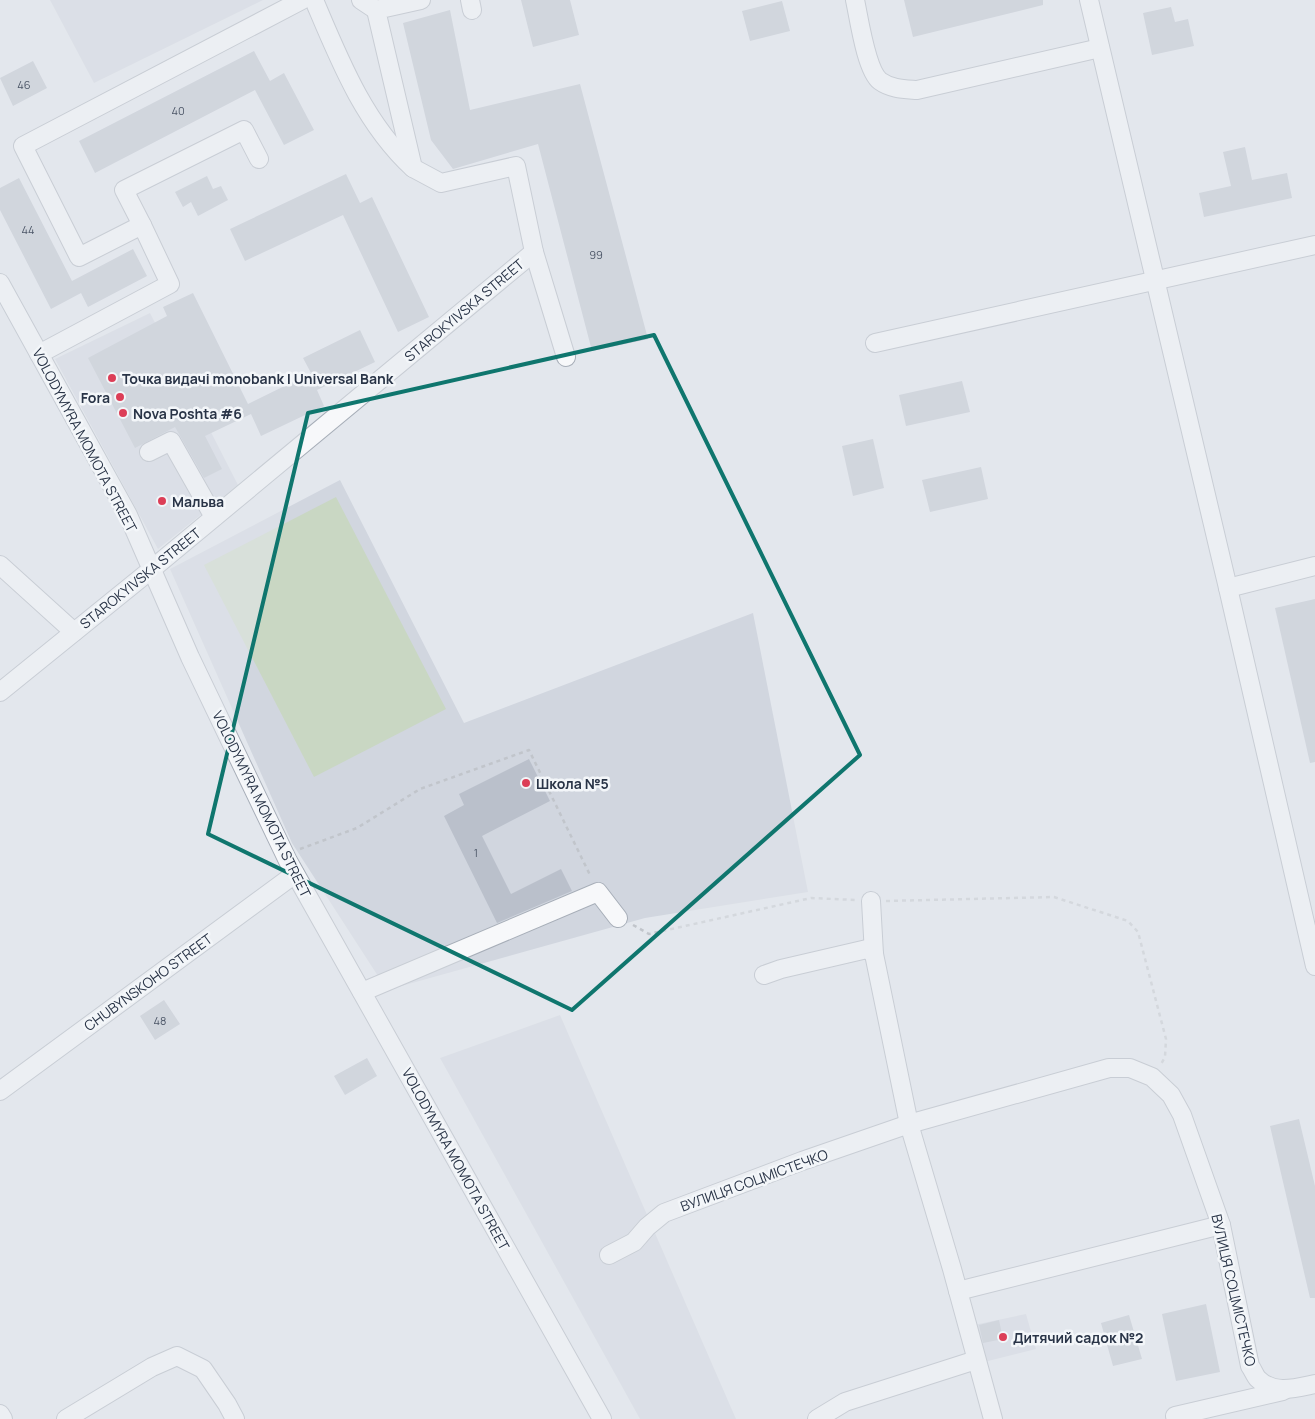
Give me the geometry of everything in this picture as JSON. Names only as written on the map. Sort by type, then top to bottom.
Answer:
[{"type":"street","points":[[142,224],[79,257],[23,146],[312,0],[344,70],[374,122],[397,153],[413,168],[441,183],[516,166],[534,252],[566,357]]},
{"type":"street","points":[[361,0],[376,10],[413,168]]},
{"type":"street","points":[[376,10],[421,0]]},
{"type":"street","points":[[855,0],[870,64],[879,80],[897,89],[917,90],[1100,48]]},
{"type":"street","points":[[1089,0],[1315,966]]},
{"type":"street","points":[[39,354],[170,284],[124,190],[244,130],[259,159]]},
{"type":"street","points":[[875,343],[1315,245]]},
{"type":"street","name":"STAROKYIVSKA STREET","points":[[0,692],[152,569],[534,252]]},
{"type":"street","name":"VOLODYMYRA MOMOTA STREET","points":[[0,283],[128,515],[190,658],[284,854],[602,1419]]},
{"type":"street","points":[[149,452],[171,441],[214,517]]},
{"type":"street","points":[[0,565],[74,632]]},
{"type":"street","points":[[1228,588],[1315,566]]},
{"type":"street","name":"CHUBYNSKOHO STREET","points":[[0,1091],[295,874]]},
{"type":"street","points":[[362,992],[598,892],[618,918]]},
{"type":"street","points":[[871,901],[874,954],[909,1124],[993,1419]]},
{"type":"street","points":[[764,974],[867,949],[874,954]]},
{"type":"street","name":"ВУЛИЦЯ СОЦМІСТЕЧКО","points":[[609,1255],[634,1242],[664,1213],[802,1161],[909,1124],[1109,1068],[1130,1068],[1152,1077],[1171,1095],[1182,1115],[1221,1225],[1250,1366],[1257,1379],[1270,1388],[1288,1390],[1315,1384]]},
{"type":"street","points":[[958,1291],[1221,1225]]},
{"type":"street","points":[[66,1419],[152,1367],[177,1356],[203,1369],[235,1419]]},
{"type":"street","points":[[817,1419],[845,1402],[976,1360]]},
{"type":"street","points":[[1175,1416],[1288,1390]]},
{"type":"street","points":[[0,1414],[3,1419]]},
{"type":"path","points":[[284,854],[356,828],[420,788],[529,750],[598,892]]},
{"type":"path","points":[[618,918],[648,934],[811,898],[871,901],[1054,897],[1128,921],[1138,932],[1166,1039],[1165,1057],[1152,1077]]},
{"type":"highlighted area","points":[[654,335],[860,755],[572,1010],[208,834],[308,413]]},
{"type":"shaded area","points":[[50,0],[263,0],[94,83]]},
{"type":"shaded area","points":[[150,313],[238,485],[158,549],[55,359]]},
{"type":"shaded area","name":"Школа №5","points":[[340,480],[464,723],[753,613],[808,892],[645,918],[387,990],[292,843],[170,569]]},
{"type":"shaded area","points":[[560,1015],[736,1419],[640,1419],[440,1058]]},
{"type":"shaded area","name":"Дитячий садок №2","points":[[1026,1314],[1036,1349],[980,1363],[969,1326]]},
{"type":"green space","points":[[336,497],[446,709],[314,777],[204,565]]},
{"type":"building","points":[[521,0],[570,0],[579,35],[533,47]]},
{"type":"building","points":[[904,0],[1043,0],[1043,5],[913,37]]},
{"type":"building","points":[[782,1],[790,31],[750,41],[742,11]]},
{"type":"building","points":[[1171,7],[1175,22],[1188,19],[1194,46],[1152,55],[1143,13]]},
{"type":"building","points":[[450,10],[470,110],[580,84],[648,339],[592,351],[538,144],[453,169],[431,140],[403,23]]},
{"type":"building","points":[[254,51],[270,81],[284,73],[314,130],[284,145],[255,90],[95,173],[79,141]]},
{"type":"building","points":[[33,61],[47,88],[13,106],[0,78]]},
{"type":"building","points":[[1245,147],[1252,180],[1287,173],[1292,198],[1204,217],[1199,193],[1231,186],[1223,152]]},
{"type":"building","points":[[346,174],[360,203],[372,197],[429,317],[398,332],[343,215],[245,261],[230,229]]},
{"type":"building","points":[[207,176],[213,189],[221,186],[228,200],[198,216],[191,202],[183,207],[175,192]]},
{"type":"building","points":[[19,178],[72,281],[133,249],[147,276],[88,307],[81,293],[51,309],[0,210],[0,188]]},
{"type":"building","points":[[193,293],[248,404],[311,373],[303,358],[360,330],[375,362],[317,390],[324,406],[261,436],[251,414],[205,436],[222,469],[204,478],[175,427],[135,448],[88,358],[167,316],[163,307]]},
{"type":"building","points":[[962,381],[970,412],[906,426],[899,395]]},
{"type":"building","points":[[873,439],[884,488],[853,496],[842,446]]},
{"type":"building","points":[[981,467],[988,499],[930,512],[922,480]]},
{"type":"building","points":[[1315,599],[1315,762],[1310,763],[1275,608]]},
{"type":"building","points":[[529,759],[550,801],[482,836],[511,894],[561,869],[572,891],[497,923],[444,816],[464,805],[459,794]]},
{"type":"building","points":[[164,1000],[180,1024],[155,1040],[140,1016]]},
{"type":"building","points":[[367,1058],[377,1076],[345,1095],[334,1076]]},
{"type":"building","points":[[1299,1119],[1315,1186],[1315,1298],[1310,1298],[1270,1126]]},
{"type":"building","points":[[1206,1304],[1220,1372],[1176,1381],[1162,1314]]},
{"type":"building","points":[[1129,1315],[1142,1359],[1113,1366],[1101,1323]]},
{"type":"building","points":[[999,1320],[1003,1339],[983,1343],[979,1325]]},
{"type":"place","name":"Точка видачі monobank | Universal Bank","points":[[112,378]]},
{"type":"place","name":"Fora","points":[[120,397]]},
{"type":"place","name":"Nova Poshta #6","points":[[123,413]]},
{"type":"place","name":"Мальва","points":[[162,501]]},
{"type":"place","name":"Школа №5","points":[[526,783]]},
{"type":"place","name":"Дитячий садок №2","points":[[1003,1337]]}]
